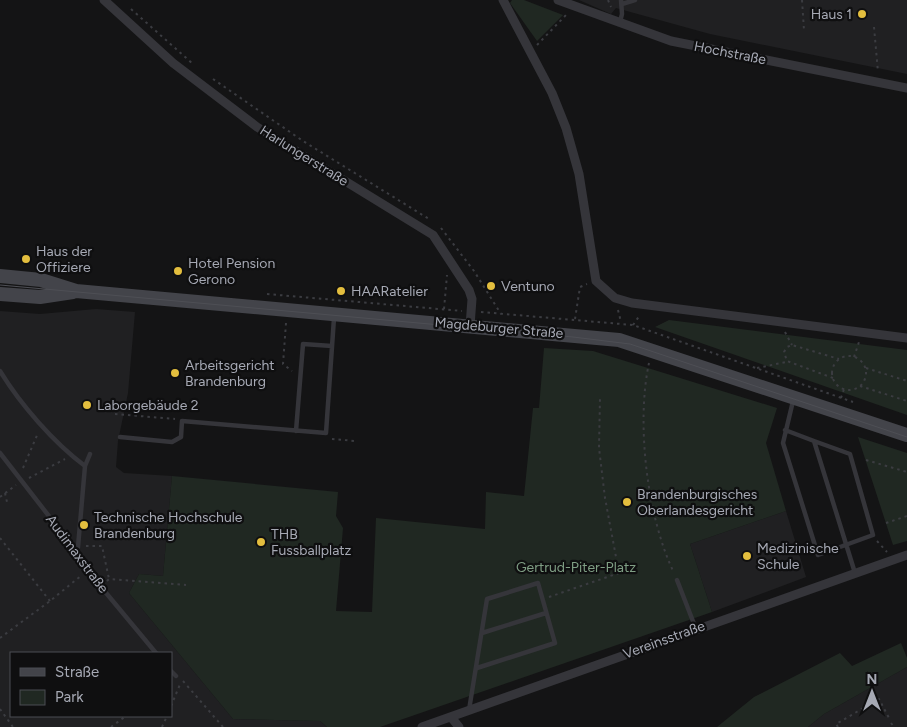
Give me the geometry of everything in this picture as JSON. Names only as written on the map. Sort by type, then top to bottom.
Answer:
[{"type":"street","name":"Harlungerstraße","points":[[104,0],[173,63],[257,126],[433,235],[469,290],[472,299],[470,326]]},
{"type":"street","points":[[503,0],[552,93],[566,128],[579,174],[596,281],[615,298],[632,303],[907,338]]},
{"type":"street","name":"Hochstraße","points":[[558,0],[671,41],[907,88]]},
{"type":"street","name":"Magdeburger Straße","points":[[0,276],[41,280],[76,291],[598,337],[632,343],[907,436]]},
{"type":"street","name":"Magdeburger Straße","points":[[0,294],[40,297],[76,291]]},
{"type":"street","name":"Vereinsstraße","points":[[422,727],[469,712],[696,629],[907,555]]},
{"type":"street","points":[[451,717],[459,727]]},
{"type":"lane","points":[[619,23],[622,2],[635,0]]},
{"type":"lane","points":[[120,437],[172,442],[181,437],[182,421],[326,433],[334,314]]},
{"type":"lane","points":[[296,431],[303,344],[332,346]]},
{"type":"lane","points":[[0,371],[71,456],[85,466]]},
{"type":"lane","points":[[785,430],[850,454],[872,535],[818,555],[783,443],[785,430],[794,397]]},
{"type":"lane","points":[[814,441],[855,573]]},
{"type":"lane","name":"Audimaxstraße","points":[[0,454],[77,549],[87,570],[155,652]]},
{"type":"lane","points":[[77,549],[85,466],[90,454]]},
{"type":"lane","points":[[677,580],[696,629]]},
{"type":"lane","points":[[469,712],[487,599],[538,584],[555,643],[477,668]]},
{"type":"lane","points":[[482,633],[546,613]]},
{"type":"lane","points":[[172,672],[176,676]]},
{"type":"path","points":[[802,0],[804,30]]},
{"type":"path","points":[[128,6],[194,65]]},
{"type":"path","points":[[541,41],[574,7]]},
{"type":"path","points":[[874,27],[878,82]]},
{"type":"path","points":[[209,77],[303,141],[431,221]]},
{"type":"path","points":[[438,225],[455,244],[501,314]]},
{"type":"path","points":[[444,309],[448,260]]},
{"type":"path","points":[[575,319],[580,287],[596,281]]},
{"type":"path","points":[[615,298],[621,324]]},
{"type":"path","points":[[287,320],[283,364],[300,378]]},
{"type":"path","points":[[854,357],[862,332]]},
{"type":"path","points":[[787,362],[784,352],[787,347],[792,345],[840,359],[854,357]]},
{"type":"path","points":[[854,357],[866,368],[907,381]]},
{"type":"path","points":[[840,359],[833,368],[833,378],[835,383],[844,389],[855,389],[860,386],[866,378],[866,368]]},
{"type":"path","points":[[655,362],[649,360],[643,389],[646,451],[653,511],[663,552],[677,580]]},
{"type":"path","points":[[757,368],[787,362],[833,378]]},
{"type":"path","points":[[860,386],[907,401]]},
{"type":"path","points":[[841,398],[844,389]]},
{"type":"path","points":[[542,600],[619,574],[605,498],[600,448],[600,396]]},
{"type":"path","points":[[115,414],[182,421]]},
{"type":"path","points":[[21,479],[42,423]]},
{"type":"path","points":[[326,439],[355,441]]},
{"type":"path","points":[[0,497],[21,479],[71,456]]},
{"type":"path","points":[[866,460],[907,472]]},
{"type":"path","points":[[5,493],[8,502]]},
{"type":"path","points":[[886,523],[907,516]]},
{"type":"path","points":[[872,535],[893,560]]},
{"type":"path","points":[[0,538],[50,602]]},
{"type":"path","points":[[77,549],[102,546],[110,579]]},
{"type":"path","points":[[0,638],[50,602],[87,570]]},
{"type":"path","points":[[101,587],[110,579],[186,585]]},
{"type":"path","points":[[172,704],[182,680],[223,727]]},
{"type":"path","points":[[838,727],[836,724],[879,700],[890,720]]},
{"type":"path","points":[[0,709],[13,727]]},
{"type":"path","points":[[111,727],[125,717]]},
{"type":"path","points":[[892,723],[894,727]]},
{"type":"shaded area","points":[[579,0],[907,0],[907,74],[710,34],[616,8],[611,14]]},
{"type":"shaded area","name":"Technische Hochschule Brandenburg","points":[[96,309],[135,312],[128,393],[118,441],[116,467],[124,473],[172,476],[163,576],[139,574],[129,593],[233,719],[320,721],[327,727],[0,727],[0,311],[40,314]]},
{"type":"shaded area","name":"Medizinische Schule","points":[[786,511],[806,577],[712,612],[690,544]]},
{"type":"shaded area","points":[[907,667],[907,727],[808,727],[824,714]]},
{"type":"green space","points":[[512,0],[524,0],[563,15],[537,41],[510,3]]},
{"type":"green space","points":[[669,320],[907,350],[907,415],[655,327]]},
{"type":"green space","name":"Gertrud-Piter-Platz","points":[[544,348],[593,351],[777,408],[766,443],[786,511],[690,544],[712,612],[380,727],[327,727],[320,721],[233,719],[129,593],[139,574],[163,576],[172,476],[338,492],[336,516],[343,528],[336,611],[372,612],[376,518],[485,529],[486,492],[524,496],[533,408],[539,408]]},
{"type":"green space","points":[[858,437],[907,453],[907,541],[893,545]]},
{"type":"green space","points":[[901,643],[907,658],[907,667],[824,714],[808,727],[717,727],[754,697],[840,653],[852,666]]},
{"type":"tram line","points":[[0,285],[573,337],[630,344],[907,437]]},
{"type":"place","name":"Haus 1","points":[[862,14]]},
{"type":"place","name":"Haus der Offiziere","points":[[26,259]]},
{"type":"place","name":"Hotel Pension Gerono","points":[[178,271]]},
{"type":"place","name":"Ventuno","points":[[491,286]]},
{"type":"place","name":"HAARatelier","points":[[341,291]]},
{"type":"place","name":"Arbeitsgericht Brandenburg","points":[[175,373]]},
{"type":"place","name":"Laborgebäude 2","points":[[87,405]]},
{"type":"place","name":"Brandenburgisches Oberlandesgericht","points":[[627,502]]},
{"type":"place","name":"Technische Hochschule Brandenburg","points":[[84,525]]},
{"type":"place","name":"THB Fussballplatz","points":[[261,542]]},
{"type":"place","name":"Medizinische Schule","points":[[747,556]]}]
